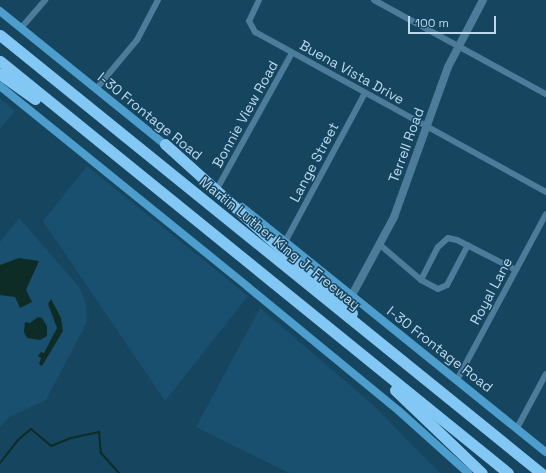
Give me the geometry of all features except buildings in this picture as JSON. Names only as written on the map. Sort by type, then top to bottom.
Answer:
[{"type":"highway","name":"Martin Luther King Jr Freeway","points":[[0,35],[541,473]]},
{"type":"highway","points":[[0,61],[508,473]]},
{"type":"highway","points":[[0,74],[124,162]]},
{"type":"highway","points":[[165,144],[423,378]]},
{"type":"highway","points":[[340,338],[482,473]]},
{"type":"main road","name":"I-30 Frontage Road","points":[[0,11],[218,187],[351,297],[546,452]]},
{"type":"main road","points":[[0,86],[399,411],[468,473]]},
{"type":"street","points":[[21,28],[45,0]]},
{"type":"street","points":[[96,89],[137,40],[158,0]]},
{"type":"street","name":"Buena Vista Drive","points":[[259,0],[248,21],[252,30],[546,192]]},
{"type":"street","points":[[374,0],[546,94]]},
{"type":"street","name":"Terrell Road","points":[[351,297],[394,217],[448,66],[483,0]]},
{"type":"street","name":"Bonnie View Road","points":[[218,187],[292,53]]},
{"type":"street","name":"Lange Street","points":[[285,242],[365,93]]},
{"type":"street","name":"Royal Lane","points":[[457,380],[546,214]]},
{"type":"street","points":[[421,280],[444,240],[451,238],[468,245],[516,270]]},
{"type":"street","points":[[379,244],[421,280],[435,289],[445,287],[468,245]]},
{"type":"street","points":[[517,428],[546,374]]},
{"type":"shaded area","points":[[0,99],[15,111],[0,129]]},
{"type":"shaded area","points":[[87,166],[248,296],[165,401],[43,221]]},
{"type":"shaded area","points":[[19,218],[80,288],[86,304],[87,322],[46,400],[9,417],[0,427],[0,242]]},
{"type":"shaded area","points":[[19,258],[39,261],[26,290],[32,302],[20,308],[15,297],[0,295],[0,265]]},
{"type":"shaded area","points":[[51,299],[61,318],[63,331],[42,366],[39,364],[41,358],[38,356],[41,352],[44,353],[57,328],[48,304]]},
{"type":"shaded area","points":[[260,308],[372,404],[440,473],[289,473],[196,427]]},
{"type":"shaded area","points":[[38,317],[42,318],[47,326],[47,336],[40,340],[27,338],[24,332],[25,322],[30,323]]},
{"type":"waterway","points":[[0,463],[18,440],[31,429],[51,446],[71,438],[99,432],[101,453],[119,473]]}]
